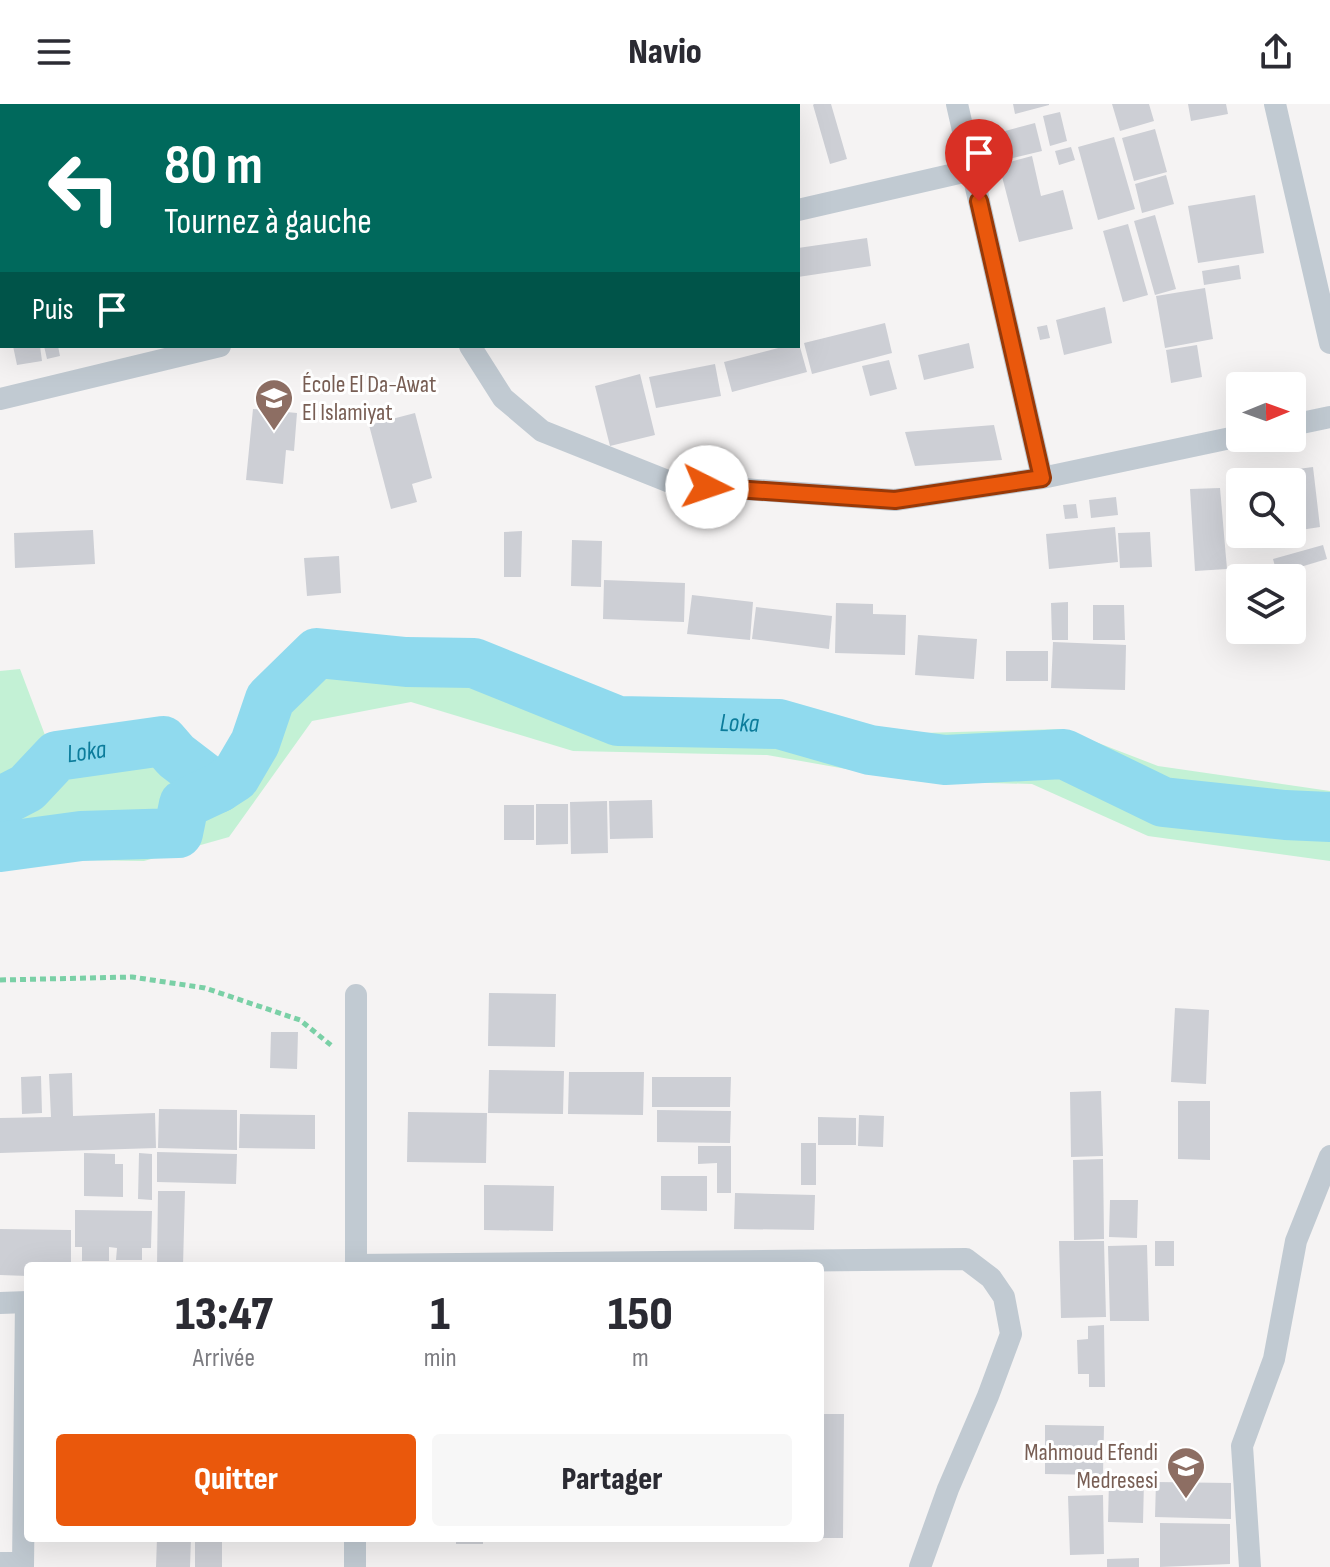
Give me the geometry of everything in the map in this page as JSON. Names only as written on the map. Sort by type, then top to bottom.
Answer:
[{"type":"street","points":[[957,104],[1042,478]]},
{"type":"street","points":[[1275,104],[1330,343]]},
{"type":"street","points":[[800,210],[972,170]]},
{"type":"street","points":[[0,399],[212,348]]},
{"type":"street","points":[[471,348],[503,398],[542,431],[675,484],[895,500],[1042,478],[1226,439]]},
{"type":"street","points":[[1306,422],[1330,417]]},
{"type":"street","points":[[356,995],[356,1262]]},
{"type":"street","points":[[1250,1567],[1242,1446],[1274,1359],[1296,1241],[1330,1156]]},
{"type":"street","points":[[661,1262],[966,1259],[991,1278],[1004,1297],[1011,1334],[920,1567]]},
{"type":"street","points":[[0,1303],[24,1302]]},
{"type":"street","points":[[0,1563],[23,1565],[24,1499]]},
{"type":"street","points":[[355,1542],[355,1567]]},
{"type":"path","points":[[0,980],[132,977],[205,988],[300,1020],[355,1064]]},
{"type":"green space","points":[[316,647],[474,652],[619,697],[776,702],[886,734],[1062,729],[1158,766],[1330,791],[1330,861],[1148,836],[1032,784],[914,781],[767,755],[573,751],[411,702],[312,721],[229,837],[144,861],[0,859],[0,671],[20,669],[48,743],[163,720],[219,767],[252,697]]},
{"type":"building","points":[[814,104],[831,104],[847,159],[830,164]]},
{"type":"building","points":[[1013,104],[1049,104],[1049,105],[1015,114]]},
{"type":"building","points":[[1112,104],[1149,104],[1154,121],[1120,131]]},
{"type":"building","points":[[1188,104],[1226,104],[1228,114],[1191,121]]},
{"type":"building","points":[[1060,112],[1067,141],[1050,146],[1043,116]]},
{"type":"building","points":[[1035,123],[1042,151],[1001,161],[994,134]]},
{"type":"building","points":[[1155,129],[1167,172],[1134,181],[1122,138]]},
{"type":"building","points":[[1114,137],[1135,209],[1098,220],[1078,147]]},
{"type":"building","points":[[1071,147],[1075,160],[1059,165],[1055,151]]},
{"type":"building","points":[[1032,156],[1041,196],[1063,190],[1073,229],[1019,242],[999,165]]},
{"type":"building","points":[[1166,175],[1174,204],[1142,213],[1135,184]]},
{"type":"building","points":[[1255,195],[1264,253],[1198,263],[1188,206]]},
{"type":"building","points":[[1155,215],[1176,289],[1155,295],[1134,221]]},
{"type":"building","points":[[1128,224],[1148,295],[1123,302],[1103,231]]},
{"type":"building","points":[[867,238],[871,266],[800,277],[800,248]]},
{"type":"building","points":[[1239,265],[1241,279],[1204,285],[1202,271]]},
{"type":"building","points":[[1205,288],[1213,339],[1165,348],[1156,296]]},
{"type":"building","points":[[1105,307],[1112,343],[1064,355],[1056,320]]},
{"type":"building","points":[[885,323],[892,353],[812,374],[804,343]]},
{"type":"building","points":[[1047,325],[1050,338],[1040,340],[1037,327]]},
{"type":"building","points":[[969,343],[974,368],[924,380],[918,355]]},
{"type":"building","points":[[1197,345],[1202,377],[1171,383],[1166,350]]},
{"type":"building","points":[[800,347],[807,372],[732,392],[724,362],[778,348]]},
{"type":"building","points":[[13,348],[40,348],[42,361],[17,365]]},
{"type":"building","points":[[44,348],[58,348],[60,356],[47,359]]},
{"type":"building","points":[[889,360],[897,389],[870,396],[862,366]]},
{"type":"building","points":[[715,364],[721,396],[656,408],[649,377]]},
{"type":"building","points":[[640,374],[655,435],[610,446],[595,386]]},
{"type":"building","points":[[253,409],[297,413],[294,451],[286,450],[283,484],[246,480]]},
{"type":"building","points":[[415,413],[432,478],[412,484],[417,502],[391,509],[369,425]]},
{"type":"building","points":[[994,425],[1002,460],[915,466],[905,432]]},
{"type":"building","points":[[1313,467],[1320,527],[1306,529],[1306,468]]},
{"type":"building","points":[[1220,488],[1226,569],[1195,571],[1190,489]]},
{"type":"building","points":[[1116,497],[1118,515],[1091,518],[1089,500]]},
{"type":"building","points":[[1076,504],[1078,518],[1065,519],[1063,505]]},
{"type":"building","points":[[1115,527],[1118,562],[1049,569],[1046,534]]},
{"type":"building","points":[[93,530],[95,564],[15,568],[14,533]]},
{"type":"building","points":[[522,531],[521,577],[504,577],[504,532]]},
{"type":"building","points":[[1150,532],[1152,567],[1120,568],[1118,533]]},
{"type":"building","points":[[572,540],[602,541],[601,587],[571,586]]},
{"type":"building","points":[[1323,545],[1327,559],[1306,565],[1274,564],[1273,559]]},
{"type":"building","points":[[339,556],[341,593],[307,596],[304,558]]},
{"type":"building","points":[[604,580],[685,583],[684,622],[603,619]]},
{"type":"building","points":[[692,595],[753,602],[750,640],[687,634]]},
{"type":"building","points":[[1068,602],[1068,640],[1052,640],[1051,603]]},
{"type":"building","points":[[836,603],[873,604],[873,614],[906,615],[905,655],[835,653]]},
{"type":"building","points":[[1093,605],[1124,605],[1125,640],[1093,640]]},
{"type":"building","points":[[756,607],[832,616],[829,649],[752,639]]},
{"type":"building","points":[[918,635],[977,639],[974,679],[915,675]]},
{"type":"building","points":[[1053,642],[1126,645],[1125,690],[1051,688]]},
{"type":"building","points":[[1006,651],[1048,651],[1048,681],[1006,681]]},
{"type":"building","points":[[652,800],[653,838],[610,839],[609,801]]},
{"type":"building","points":[[607,801],[608,853],[571,854],[570,802]]},
{"type":"building","points":[[536,804],[568,804],[568,844],[536,845]]},
{"type":"building","points":[[504,805],[534,805],[534,840],[504,840]]},
{"type":"building","points":[[489,993],[556,994],[555,1047],[488,1046]]},
{"type":"building","points":[[1175,1008],[1209,1010],[1206,1084],[1171,1082]]},
{"type":"building","points":[[271,1032],[298,1032],[297,1069],[270,1068]]},
{"type":"building","points":[[489,1070],[564,1071],[563,1114],[488,1113]]},
{"type":"building","points":[[569,1072],[644,1072],[643,1115],[568,1114]]},
{"type":"building","points":[[72,1073],[73,1116],[155,1113],[156,1148],[0,1153],[0,1118],[51,1117],[49,1074]]},
{"type":"building","points":[[41,1076],[42,1113],[22,1114],[21,1077]]},
{"type":"building","points":[[652,1077],[731,1077],[730,1107],[652,1107]]},
{"type":"building","points":[[1101,1091],[1103,1156],[1071,1157],[1070,1092]]},
{"type":"building","points":[[1178,1101],[1210,1101],[1210,1160],[1178,1159]]},
{"type":"building","points":[[159,1109],[237,1110],[237,1150],[158,1148]]},
{"type":"building","points":[[657,1110],[731,1111],[730,1143],[657,1142]]},
{"type":"building","points":[[408,1112],[487,1113],[486,1163],[407,1162]]},
{"type":"building","points":[[240,1114],[315,1115],[315,1149],[239,1148]]},
{"type":"building","points":[[859,1115],[884,1116],[883,1147],[858,1146]]},
{"type":"building","points":[[818,1117],[856,1118],[856,1145],[818,1145]]},
{"type":"building","points":[[801,1143],[816,1143],[816,1185],[801,1185]]},
{"type":"building","points":[[698,1146],[731,1146],[731,1193],[717,1193],[717,1163],[698,1164]]},
{"type":"building","points":[[157,1152],[237,1154],[236,1184],[157,1182]]},
{"type":"building","points":[[84,1153],[115,1154],[115,1164],[123,1164],[123,1197],[84,1196]]},
{"type":"building","points":[[139,1153],[152,1154],[152,1200],[138,1199]]},
{"type":"building","points":[[1103,1159],[1104,1239],[1074,1240],[1073,1160]]},
{"type":"building","points":[[661,1176],[707,1176],[707,1211],[661,1210]]},
{"type":"building","points":[[484,1185],[554,1186],[553,1231],[484,1230]]},
{"type":"building","points":[[158,1191],[185,1191],[183,1262],[157,1262]]},
{"type":"building","points":[[735,1193],[815,1195],[814,1230],[734,1229]]},
{"type":"building","points":[[1110,1200],[1138,1200],[1137,1238],[1109,1237]]},
{"type":"building","points":[[75,1210],[152,1211],[151,1248],[142,1248],[142,1260],[116,1260],[117,1248],[109,1247],[109,1261],[82,1261],[82,1247],[75,1247]]},
{"type":"building","points":[[0,1229],[71,1230],[71,1262],[24,1262],[24,1276],[0,1275]]},
{"type":"building","points":[[1059,1241],[1104,1241],[1106,1317],[1061,1318]]},
{"type":"building","points":[[1155,1241],[1174,1241],[1174,1266],[1155,1266]]},
{"type":"building","points":[[1147,1245],[1149,1321],[1110,1321],[1108,1246]]},
{"type":"building","points":[[1104,1325],[1105,1387],[1089,1387],[1089,1374],[1078,1374],[1077,1340],[1088,1339],[1088,1326]]},
{"type":"building","points":[[824,1414],[844,1414],[843,1538],[824,1538]]},
{"type":"building","points":[[1045,1425],[1104,1426],[1103,1475],[1045,1474]]},
{"type":"building","points":[[1109,1480],[1144,1481],[1143,1523],[1108,1522]]},
{"type":"building","points":[[1156,1482],[1231,1483],[1231,1519],[1155,1517]]},
{"type":"building","points":[[1103,1495],[1104,1554],[1070,1555],[1068,1496]]},
{"type":"building","points":[[1160,1523],[1230,1524],[1230,1564],[1160,1567]]},
{"type":"building","points":[[157,1542],[191,1542],[190,1567],[156,1567]]},
{"type":"building","points":[[195,1542],[222,1542],[222,1567],[195,1567]]},
{"type":"building","points":[[456,1542],[483,1542],[483,1544]]},
{"type":"building","points":[[1139,1558],[1139,1567],[1107,1567],[1107,1559]]},
{"type":"waterway","name":"Loka","points":[[0,847],[81,836],[178,833],[184,804],[235,777],[255,743],[270,699],[317,653],[406,662],[474,663],[618,721],[779,724],[870,750],[945,760],[1064,754],[1163,802],[1330,817]]},
{"type":"waterway","name":"Loka","points":[[0,802],[27,788],[57,756],[163,741],[176,756],[218,788]]},
{"type":"place","name":"École El Da-Awat El Islamiyat","points":[[274,432]]},
{"type":"place","name":"Mahmoud Efendi Medresesi","points":[[1186,1500]]},
{"type":"route","points":[[707,487],[895,500],[1042,478],[979,201]]}]
